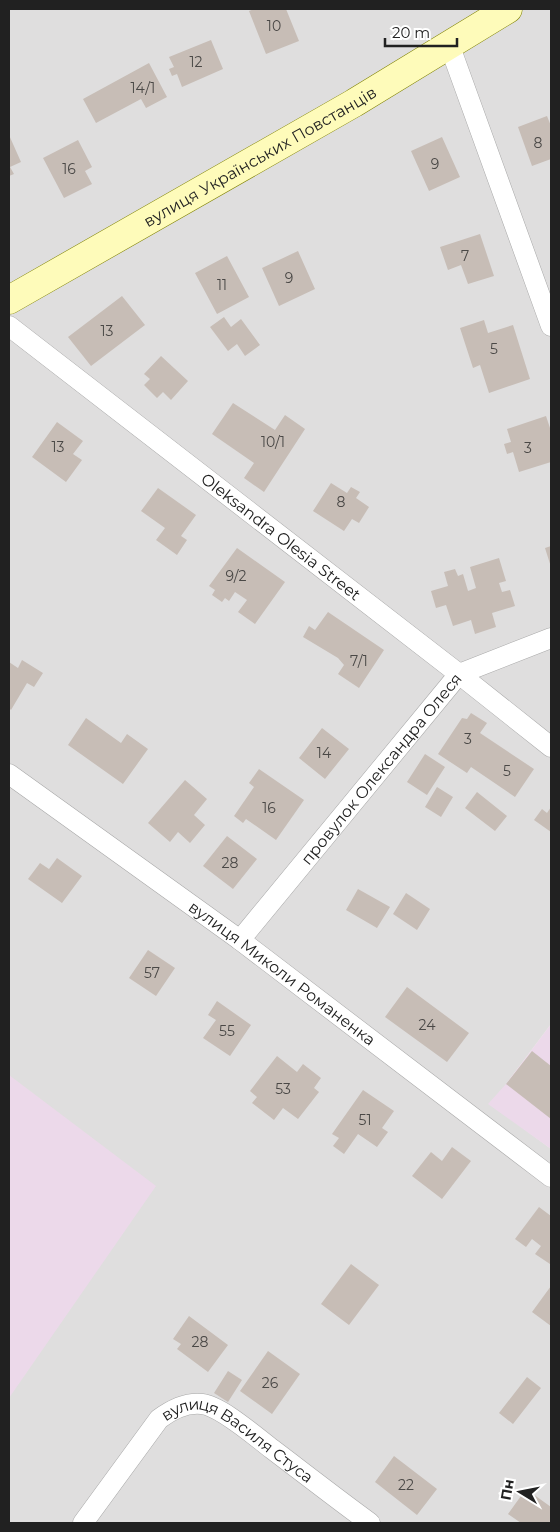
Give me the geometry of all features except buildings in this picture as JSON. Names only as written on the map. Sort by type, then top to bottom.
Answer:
[{"type":"street","name":"вулиця Українських Повстанців","points":[[9,300],[354,103],[508,9]]},
{"type":"street","points":[[449,44],[551,326]]},
{"type":"street","name":"Oleksandra Olesia Street","points":[[9,326],[551,747]]},
{"type":"street","name":"провулок Олександра Олеся","points":[[240,940],[459,674],[551,638]]},
{"type":"street","name":"вулиця Миколи Романенка","points":[[9,774],[240,940],[551,1177]]},
{"type":"street","name":"вулиця Василя Стуса","points":[[82,1523],[159,1419],[176,1408],[201,1404],[223,1413],[370,1523]]},
{"type":"shaded area","points":[[9,9],[551,9],[551,1024],[506,1084],[528,1132],[551,1149],[551,1523],[9,1523]]},
{"type":"shaded area","points":[[551,1024],[551,1149],[488,1104],[506,1084]]},
{"type":"shaded area","points":[[9,1075],[156,1186],[9,1398]]}]
